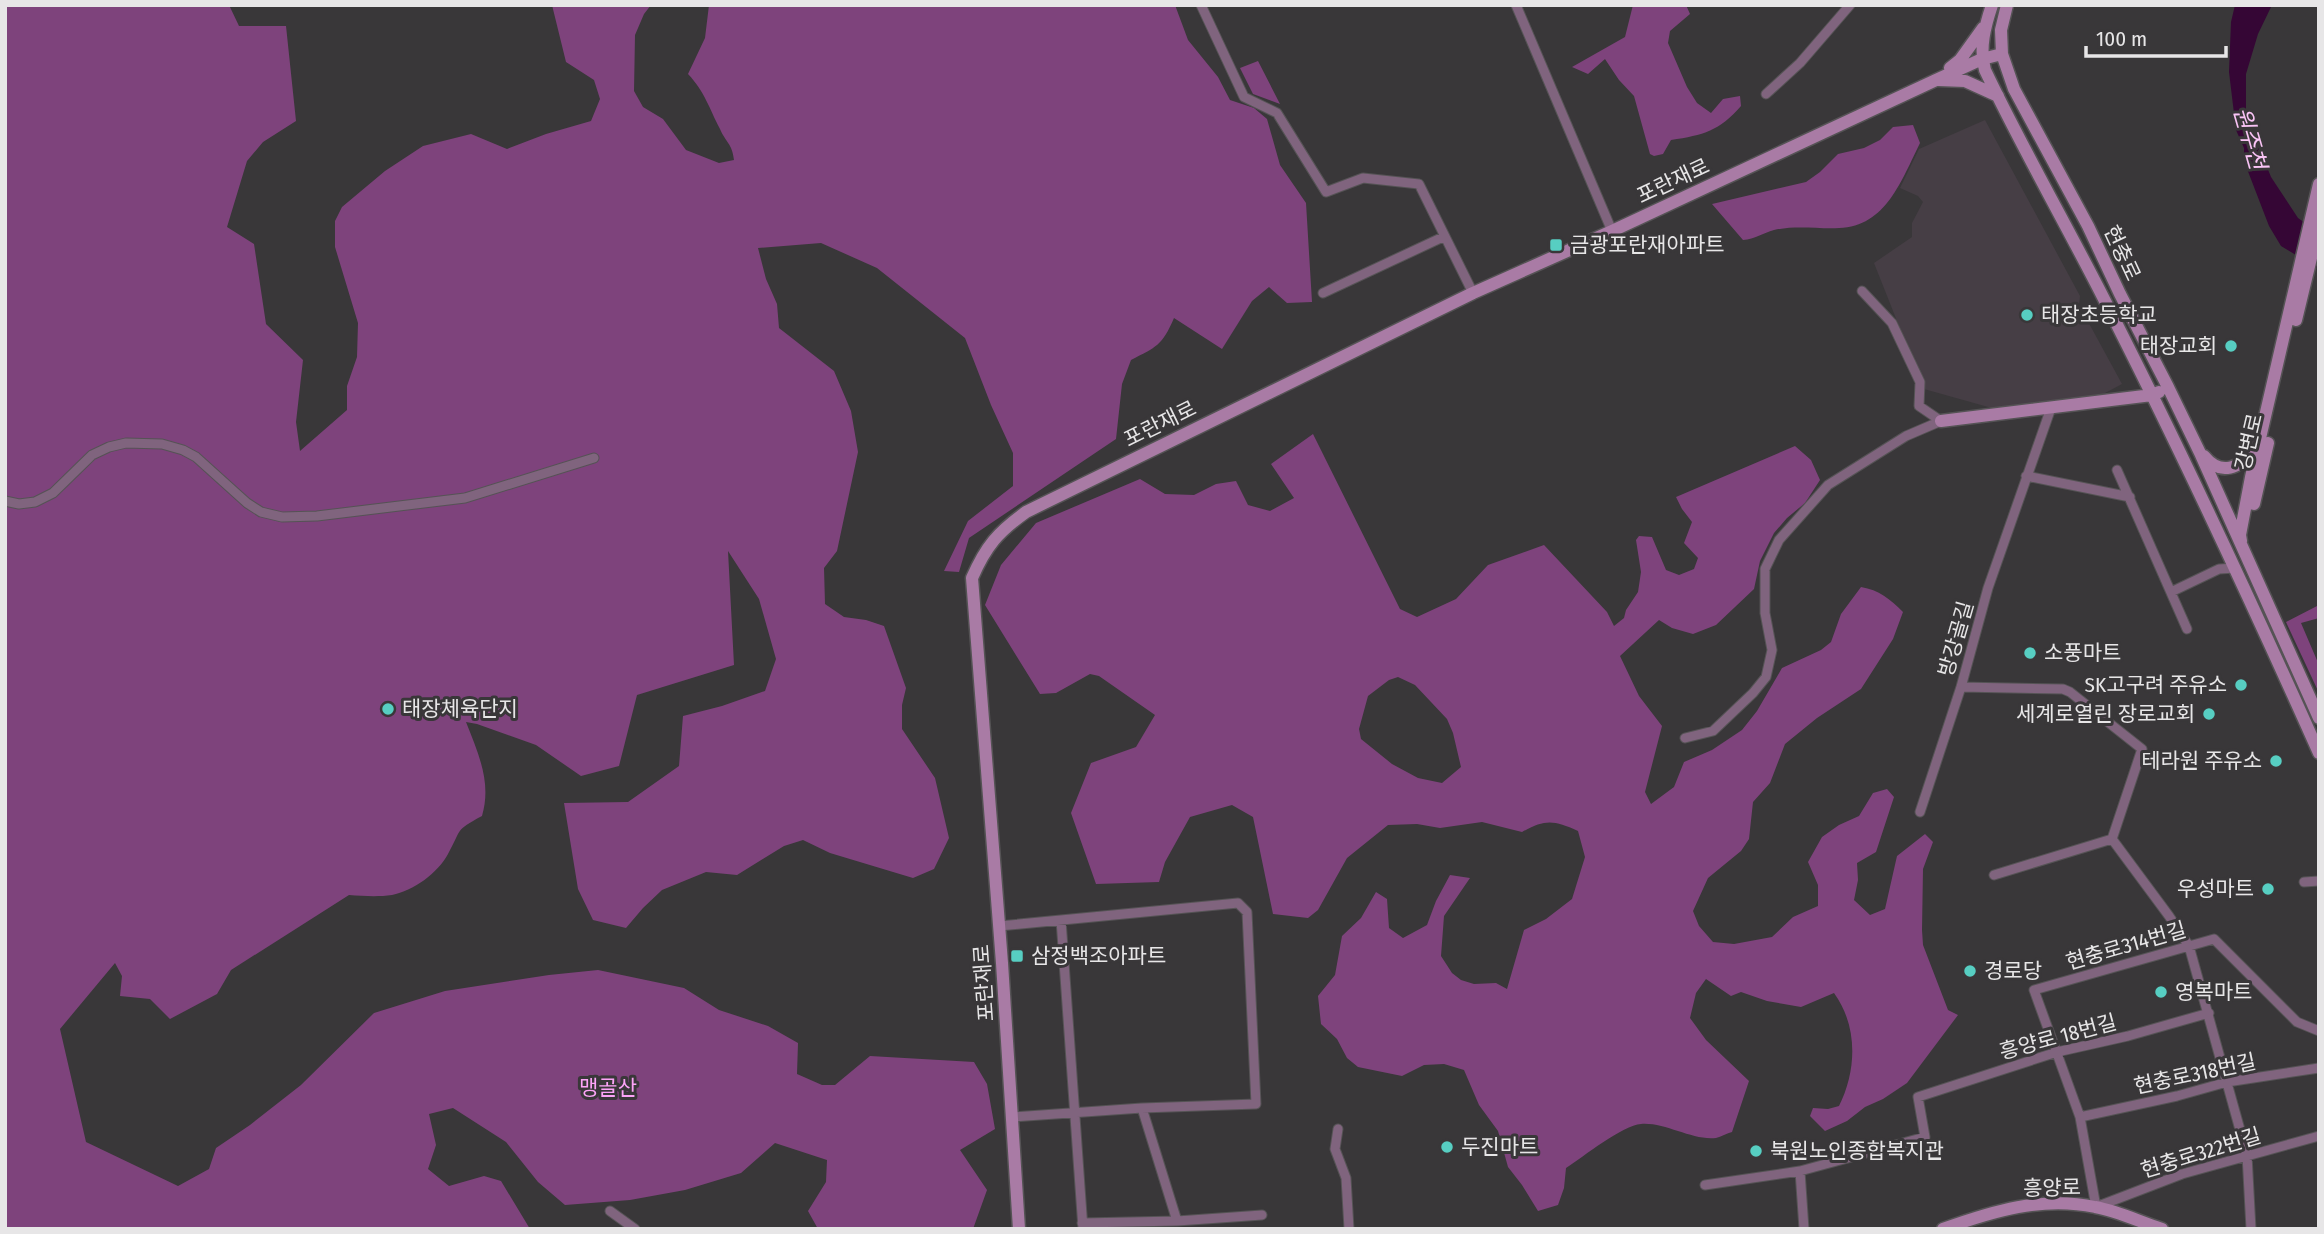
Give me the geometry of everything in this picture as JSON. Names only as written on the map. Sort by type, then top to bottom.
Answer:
[{"type":"street","points":[[1201,5],[1244,97],[1277,113],[1326,191],[1363,178],[1419,184],[1473,293]]},
{"type":"street","points":[[1516,5],[1612,231]]},
{"type":"street","points":[[1766,94],[1800,63],[1850,5]]},
{"type":"street","points":[[1982,59],[1986,25],[1992,5]]},
{"type":"street","name":"현충로","points":[[2007,5],[2001,30],[2002,54],[2014,89],[2088,226],[2201,455],[2240,560],[2319,753]]},
{"type":"street","points":[[1936,80],[1960,60],[1986,25]]},
{"type":"street","name":"포란재로","points":[[1019,1229],[972,578],[982,555],[1003,528],[1026,512],[1473,293],[1982,59],[2002,54]]},
{"type":"street","name":"현충로","points":[[1982,59],[1998,96],[2152,396],[2240,560],[2319,718]]},
{"type":"street","points":[[1936,80],[1965,81],[1998,96]]},
{"type":"street","points":[[2291,326],[2319,184]]},
{"type":"street","points":[[2291,326],[2319,225]]},
{"type":"street","points":[[1323,293],[1443,237]]},
{"type":"street","points":[[1862,291],[1892,323],[1920,382],[1919,406],[1941,422]]},
{"type":"street","points":[[2106,302],[2120,294]]},
{"type":"street","name":"강변로","points":[[2240,560],[2257,452],[2291,326]]},
{"type":"street","name":"강변로","points":[[2244,533],[2291,326]]},
{"type":"street","points":[[1685,738],[1713,732],[1766,677],[1772,650],[1765,613],[1765,569],[1779,540],[1828,485],[1906,436],[1941,422],[2152,396],[2168,387]]},
{"type":"street","name":"방강골길","points":[[1920,812],[1961,687],[1988,588],[2051,408]]},
{"type":"street","points":[[2190,433],[2210,464],[2221,468],[2233,468],[2257,452]]},
{"type":"street","points":[[5,501],[31,503],[53,493],[92,455],[126,443],[162,444],[183,450],[196,457],[254,508],[268,515],[282,517],[317,516],[465,498],[594,457]]},
{"type":"street","points":[[2117,470],[2187,629]]},
{"type":"street","points":[[2026,476],[2130,497]]},
{"type":"street","points":[[2171,592],[2240,560]]},
{"type":"street","points":[[1961,687],[2063,689],[2142,749],[2112,839]]},
{"type":"street","points":[[1994,875],[2112,839]]},
{"type":"street","points":[[2112,839],[2189,946],[2247,1155],[2251,1229]]},
{"type":"street","points":[[2304,882],[2319,881]]},
{"type":"street","points":[[999,926],[1238,904],[1247,912],[1256,1104],[1012,1117]]},
{"type":"street","points":[[1061,920],[1083,1226],[1262,1215]]},
{"type":"street","name":"현충로314번길","points":[[2057,1052],[2034,990],[2214,939],[2297,1022],[2319,1031]]},
{"type":"street","name":"흥양로 18번길","points":[[1800,1171],[1925,1137],[1918,1097],[2057,1052],[2128,1036],[2209,1013]]},
{"type":"street","points":[[2057,1052],[2080,1117],[2096,1207]]},
{"type":"street","name":"현충로318번길","points":[[2080,1117],[2227,1082],[2319,1068]]},
{"type":"street","points":[[1142,1108],[1177,1221]]},
{"type":"street","points":[[1338,1129],[1335,1149],[1346,1178],[1349,1229]]},
{"type":"street","name":"현충로322번길","points":[[2096,1207],[2182,1174],[2319,1136]]},
{"type":"street","points":[[1705,1185],[1800,1171],[1804,1229]]},
{"type":"street","name":"흥양로","points":[[1943,1229],[2001,1209],[2047,1203],[2096,1207],[2162,1229]]},
{"type":"street","points":[[610,1211],[635,1229]]},
{"type":"shaded area","points":[[1985,120],[2080,296],[2079,305],[2122,384],[2092,400],[1999,410],[1924,389],[1874,263],[1912,237],[1912,223],[1923,202],[1918,196],[1900,188],[1919,149]]},
{"type":"green space","name":"맹골산","points":[[5,5],[229,5],[239,26],[286,26],[296,121],[263,142],[247,161],[227,227],[254,244],[266,324],[303,360],[296,422],[300,451],[347,410],[347,386],[357,357],[358,323],[335,247],[335,221],[342,207],[385,171],[423,146],[471,134],[507,149],[591,121],[600,99],[594,80],[566,62],[552,5],[651,5],[635,35],[634,91],[643,107],[663,119],[686,150],[719,163],[734,160],[732,150],[703,94],[688,74],[705,38],[709,5],[1175,5],[1188,40],[1218,77],[1230,100],[1254,108],[1267,119],[1280,165],[1306,203],[1312,302],[1287,303],[1269,287],[1252,301],[1222,349],[1174,318],[1166,335],[1157,345],[1131,360],[1122,384],[1116,439],[969,538],[959,572],[944,571],[968,521],[1013,486],[1013,453],[965,338],[877,268],[821,243],[758,248],[766,279],[777,304],[779,328],[834,371],[851,411],[858,452],[837,551],[824,568],[825,604],[844,617],[884,626],[906,688],[902,705],[902,729],[935,778],[949,838],[934,869],[913,878],[830,853],[803,840],[784,846],[737,875],[706,872],[662,890],[626,928],[593,920],[578,889],[564,803],[628,802],[679,766],[683,716],[765,691],[776,659],[759,599],[728,551],[734,665],[637,695],[619,766],[581,776],[536,745],[466,722],[479,756],[484,779],[485,803],[482,816],[463,828],[444,861],[424,880],[408,890],[392,895],[349,895],[231,970],[217,994],[170,1019],[150,999],[120,996],[122,976],[115,963],[60,1029],[86,1142],[178,1186],[209,1169],[216,1148],[301,1085],[374,1013],[445,991],[598,970],[684,988],[719,1010],[768,1026],[798,1043],[797,1074],[822,1085],[835,1085],[870,1056],[974,1062],[987,1084],[995,1129],[960,1150],[987,1190],[973,1229],[818,1229],[808,1211],[826,1182],[827,1160],[775,1143],[741,1173],[685,1190],[630,1200],[565,1205],[538,1182],[506,1142],[453,1108],[429,1114],[436,1145],[428,1169],[449,1186],[484,1176],[501,1181],[530,1229],[5,1229]]},
{"type":"green space","points":[[1633,5],[1686,5],[1690,14],[1670,31],[1668,43],[1687,87],[1697,103],[1711,113],[1723,99],[1740,96],[1741,106],[1718,126],[1702,134],[1671,140],[1663,154],[1654,156],[1650,154],[1634,96],[1605,59],[1588,74],[1572,67],[1625,37]]},
{"type":"green space","points":[[1258,61],[1280,104],[1253,94],[1240,68]]},
{"type":"green space","points":[[1913,125],[1920,143],[1899,185],[1881,210],[1855,226],[1782,229],[1743,240],[1712,204],[1806,182],[1838,154],[1864,148],[1880,140],[1893,127]]},
{"type":"green space","points":[[1313,434],[1400,609],[1417,617],[1456,599],[1488,565],[1544,545],[1607,612],[1614,626],[1624,618],[1638,592],[1641,572],[1636,540],[1639,536],[1652,537],[1666,570],[1679,575],[1694,569],[1698,558],[1684,543],[1692,522],[1676,497],[1795,446],[1811,460],[1820,480],[1805,503],[1774,533],[1760,561],[1754,589],[1716,625],[1693,634],[1672,628],[1659,620],[1620,656],[1639,696],[1662,726],[1645,792],[1651,804],[1674,787],[1684,762],[1712,750],[1742,730],[1757,711],[1782,668],[1821,650],[1831,642],[1841,614],[1861,587],[1884,596],[1903,612],[1893,639],[1861,689],[1817,718],[1785,744],[1770,783],[1753,802],[1749,839],[1741,851],[1708,878],[1693,911],[1699,926],[1713,942],[1734,944],[1772,937],[1793,917],[1818,906],[1818,885],[1808,862],[1822,837],[1859,816],[1873,793],[1887,789],[1894,797],[1876,852],[1857,863],[1858,880],[1854,900],[1870,915],[1885,909],[1897,856],[1925,834],[1933,842],[1923,869],[1923,945],[1948,1010],[1958,1015],[1907,1083],[1865,1107],[1847,1121],[1825,1131],[1810,1116],[1813,1108],[1828,1109],[1839,1106],[1852,1063],[1851,1034],[1842,1006],[1834,993],[1801,1007],[1767,1001],[1741,992],[1731,996],[1706,979],[1696,993],[1690,1018],[1706,1040],[1749,1081],[1732,1132],[1716,1138],[1707,1138],[1650,1124],[1633,1126],[1614,1135],[1566,1168],[1564,1188],[1558,1205],[1538,1211],[1508,1167],[1498,1131],[1479,1105],[1464,1070],[1444,1064],[1424,1065],[1402,1076],[1358,1067],[1347,1058],[1337,1039],[1321,1024],[1318,996],[1335,975],[1342,936],[1361,918],[1376,892],[1387,899],[1389,928],[1403,938],[1427,925],[1450,875],[1470,878],[1444,916],[1441,956],[1452,973],[1461,980],[1474,984],[1496,983],[1507,989],[1524,930],[1546,919],[1572,899],[1585,857],[1578,831],[1550,822],[1522,832],[1482,822],[1440,828],[1417,824],[1388,825],[1347,858],[1318,910],[1308,918],[1273,914],[1253,817],[1232,805],[1190,817],[1165,862],[1159,882],[1096,884],[1071,813],[1091,763],[1136,747],[1155,715],[1099,676],[1090,674],[1056,693],[1040,694],[985,605],[1001,565],[1036,523],[1140,479],[1165,494],[1194,495],[1216,484],[1236,481],[1248,505],[1270,511],[1294,498],[1271,464]],"holes":[[[1398,677],[1415,685],[1447,719],[1453,733],[1461,767],[1442,783],[1418,778],[1392,764],[1361,739],[1359,729],[1368,696],[1389,680]]]},
{"type":"green space","points":[[2319,605],[2319,618],[2301,623],[2319,665],[2319,693],[2286,622]]},
{"type":"water","name":"원주천","points":[[2235,5],[2272,5],[2258,34],[2246,74],[2246,115],[2271,177],[2298,218],[2319,233],[2319,269],[2281,246],[2269,226],[2244,161],[2244,148],[2236,130],[2229,72],[2231,22]]},
{"type":"place","name":"금광포란재아파트","points":[[1556,245]]},
{"type":"place","name":"태장초등학교","points":[[2027,315]]},
{"type":"place","name":"태장교회","points":[[2231,346]]},
{"type":"place","name":"소풍마트","points":[[2030,653]]},
{"type":"place","name":"SK고구려 주유소","points":[[2241,685]]},
{"type":"place","name":"태장체육단지","points":[[388,709]]},
{"type":"place","name":"세계로열린 장로교회","points":[[2209,714]]},
{"type":"place","name":"테라원 주유소","points":[[2276,761]]},
{"type":"place","name":"우성마트","points":[[2268,889]]},
{"type":"place","name":"삼정백조아파트","points":[[1017,956]]},
{"type":"place","name":"경로당","points":[[1970,971]]},
{"type":"place","name":"영복마트","points":[[2161,992]]},
{"type":"place","name":"두진마트","points":[[1447,1147]]},
{"type":"place","name":"북원노인종합복지관","points":[[1756,1151]]}]
